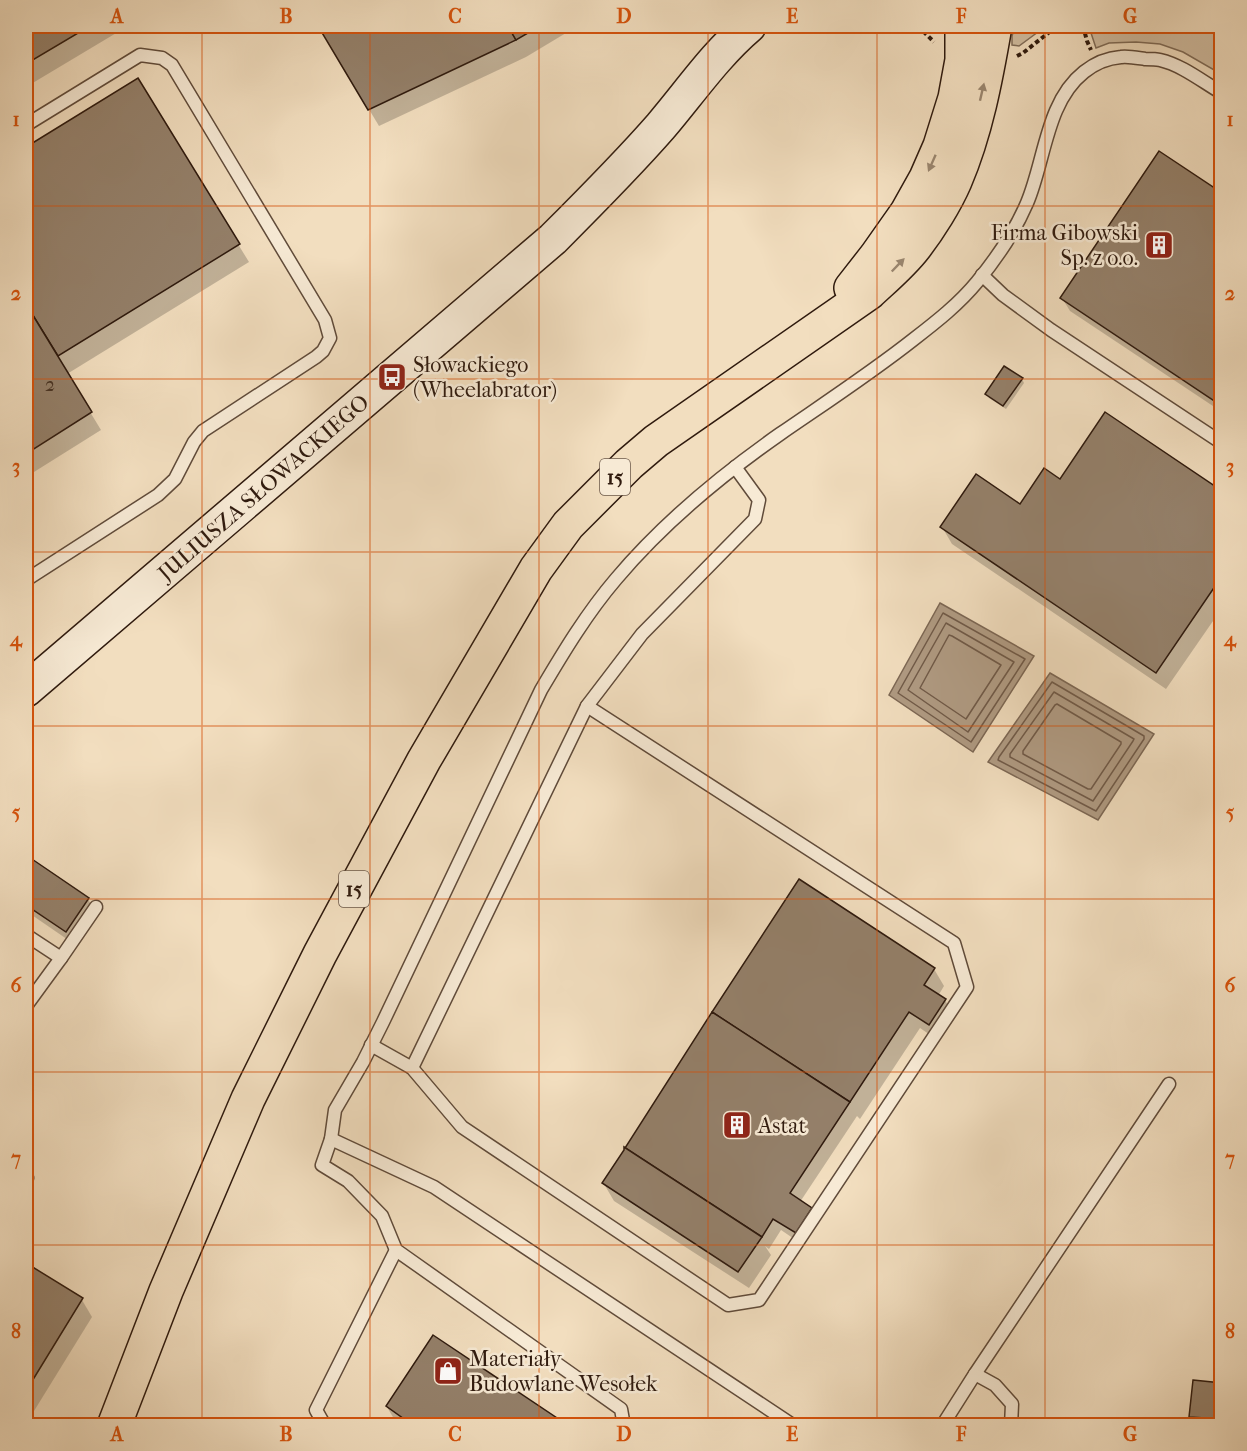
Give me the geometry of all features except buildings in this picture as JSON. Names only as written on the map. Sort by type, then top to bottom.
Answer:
[{"type":"main road","name":"15","points":[[819,326],[876,256],[907,212],[926,178],[940,146],[955,98],[962,60],[962,26]]},
{"type":"main road","name":"15","points":[[114,1425],[166,1291],[259,1075],[335,925],[424,760],[536,569],[568,525],[628,464],[656,441],[869,292],[914,248],[954,182],[970,139],[996,26]]},
{"type":"street","name":"JULIUSZA SŁOWACKIEGO","points":[[26,690],[553,240],[661,126],[713,61],[749,26]]},
{"type":"lane","points":[[26,125],[140,54],[162,58],[172,65],[325,320],[330,338],[323,351],[315,357],[203,432],[194,442],[175,479],[158,495],[26,580]]},
{"type":"lane","points":[[624,1425],[621,1409],[396,1250],[382,1216],[348,1181],[322,1165],[331,1139],[335,1110],[371,1045],[541,690],[564,650],[615,580],[646,545],[710,486],[917,336],[935,322],[982,275],[1005,243],[1028,202],[1056,111],[1068,89],[1084,72],[1101,62],[1121,56],[1161,60],[1221,93]]},
{"type":"lane","points":[[982,275],[1002,295],[1051,330],[1221,443]]},
{"type":"lane","points":[[412,1068],[587,706],[642,634],[756,519],[759,500],[735,467]]},
{"type":"lane","points":[[371,1045],[412,1068],[462,1127],[728,1305],[759,1300],[967,987],[954,943],[587,706]]},
{"type":"lane","points":[[26,1006],[96,907]]},
{"type":"lane","points":[[26,935],[61,958]]},
{"type":"lane","points":[[942,1425],[1169,1084]]},
{"type":"lane","points":[[331,1139],[435,1187],[794,1425]]},
{"type":"lane","points":[[325,1425],[316,1410],[396,1250]]},
{"type":"lane","points":[[975,1374],[995,1385],[1012,1404],[1011,1425]]},
{"type":"path","points":[[918,26],[938,46]]},
{"type":"path","points":[[1016,56],[1057,26]]},
{"type":"path","points":[[1083,26],[1097,65]]},
{"type":"shaded area","points":[[1015,26],[1046,26],[1019,46],[1012,45]]},
{"type":"shaded area","points":[[1092,26],[1221,26],[1221,74],[1183,52],[1160,44],[1109,43],[1096,48],[1091,33]]},
{"type":"water","points":[[940,603],[1034,656],[973,752],[889,695]]},
{"type":"water","points":[[1050,673],[1154,734],[1098,820],[988,762]]},
{"type":"place","name":"Firma Gibowski Sp. z o.o.","points":[[1159,245]]},
{"type":"place","name":"Słowackiego (Wheelabrator)","points":[[392,377]]},
{"type":"place","name":"Astat","points":[[737,1125]]},
{"type":"place","name":"Materiały Budowlane Wesołek","points":[[448,1371]]}]
